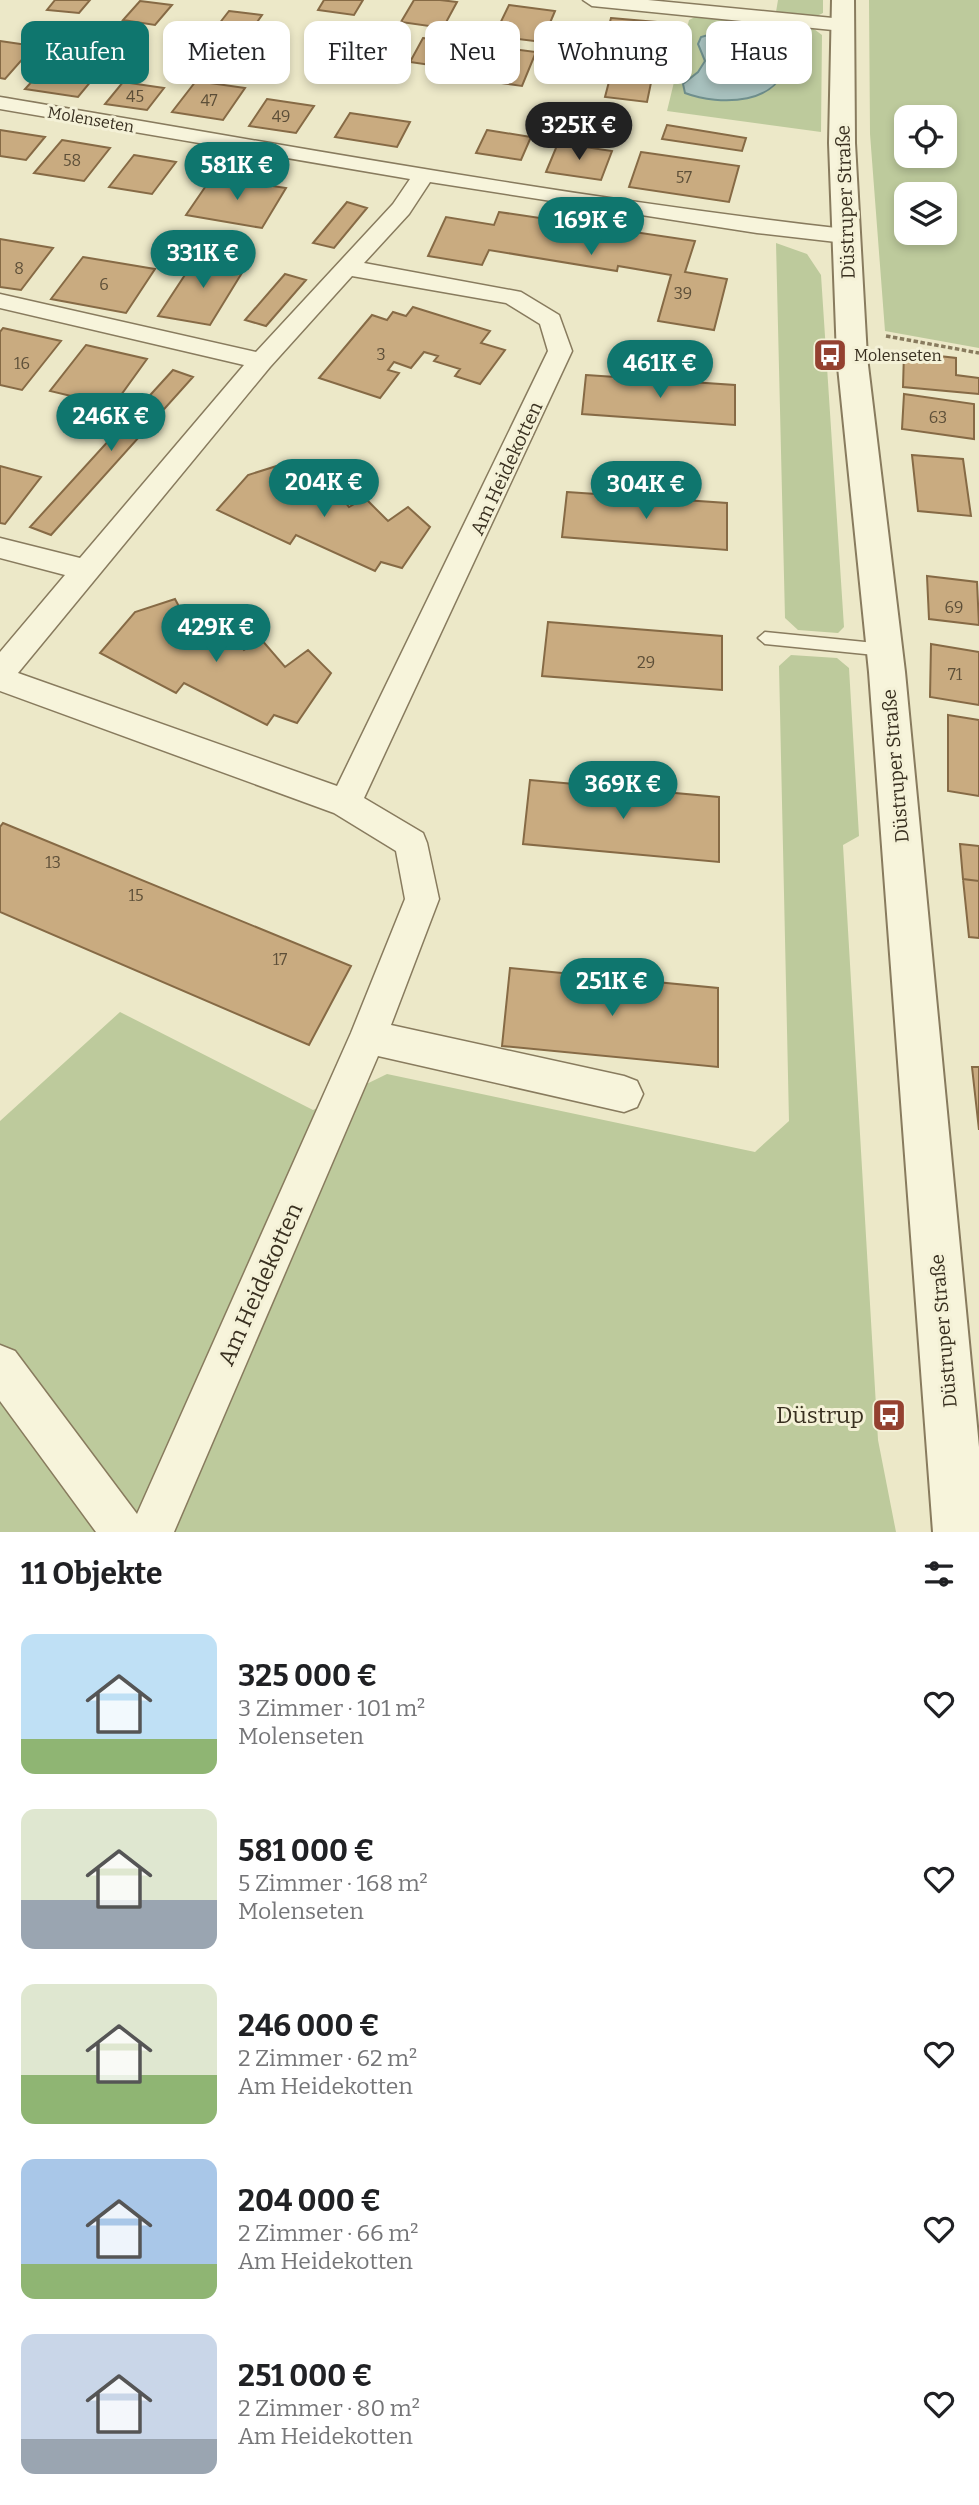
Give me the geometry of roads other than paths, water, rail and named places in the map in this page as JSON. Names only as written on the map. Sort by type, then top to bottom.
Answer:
[{"type":"street","points":[[592,0],[843,12]]},
{"type":"street","name":"Düstruper Straße","points":[[843,12],[845,236],[850,330],[885,650],[960,1532]]},
{"type":"street","name":"Molenseten","points":[[0,103],[424,175],[757,226],[845,236]]},
{"type":"street","points":[[0,673],[261,360],[401,209],[424,175]]},
{"type":"street","name":"Am Heidekotten","points":[[345,803],[560,351],[551,320],[513,297],[349,268]]},
{"type":"street","points":[[0,301],[261,360]]},
{"type":"street","points":[[0,548],[86,569]]},
{"type":"street","name":"Am Heidekotten","points":[[0,679],[345,803],[411,844],[422,899],[368,1037],[152,1532]]},
{"type":"street","points":[[368,1037],[624,1094]]},
{"type":"street","points":[[0,1366],[123,1532]]},
{"type":"lane","points":[[765,638],[885,650]]},
{"type":"water","points":[[706,36],[706,84],[775,84],[762,93],[731,100],[715,100],[685,93],[683,84],[692,84],[692,77],[705,61],[698,44],[701,37]]},
{"type":"place","name":"Molenseten","points":[[830,355]]},
{"type":"place","name":"Düstrup","points":[[889,1415]]}]
